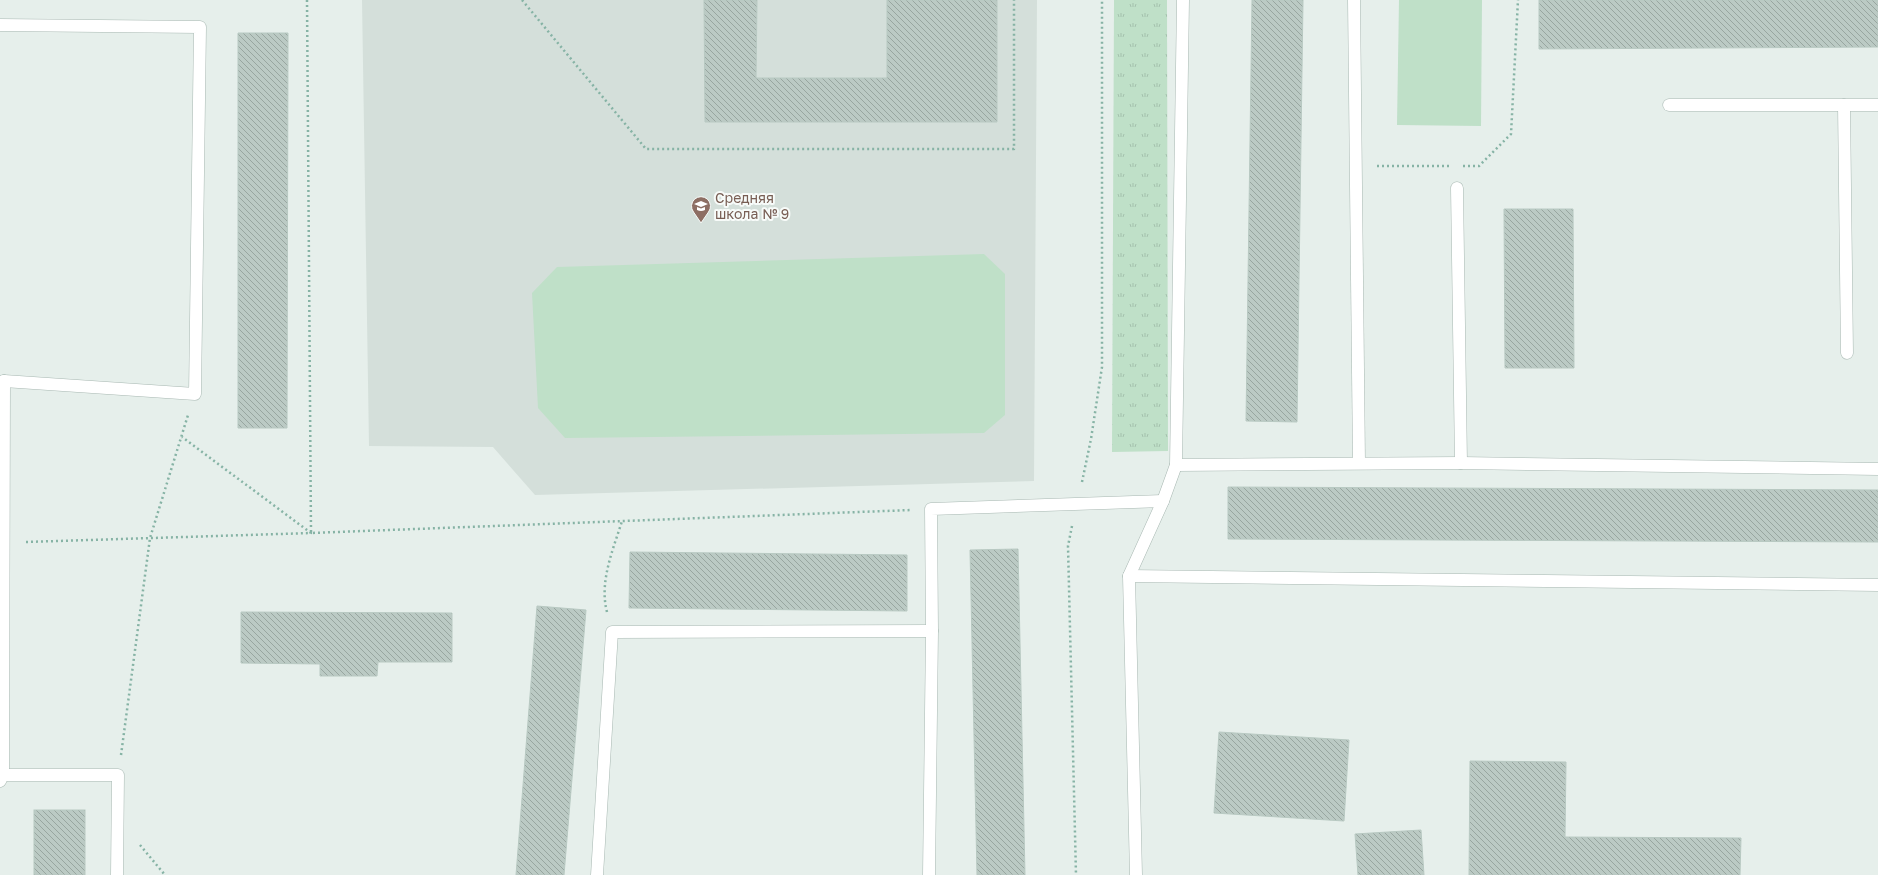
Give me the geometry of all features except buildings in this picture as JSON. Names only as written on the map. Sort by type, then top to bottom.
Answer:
[{"type":"street","points":[[1136,875],[1129,576],[1163,500],[1176,464],[1183,0]]},
{"type":"street","points":[[1354,0],[1359,463]]},
{"type":"street","points":[[0,25],[200,27],[195,394],[2,382],[3,543],[1,778],[118,775],[117,875]]},
{"type":"street","points":[[1669,105],[1878,104]]},
{"type":"street","points":[[1844,105],[1847,353]]},
{"type":"street","points":[[1457,188],[1461,463]]},
{"type":"street","points":[[1176,464],[1461,463],[1878,469]]},
{"type":"street","points":[[929,875],[932,631],[931,509],[1163,500]]},
{"type":"street","points":[[1129,576],[1878,585]]},
{"type":"street","points":[[597,875],[612,632],[932,631]]},
{"type":"path","points":[[307,0],[311,533]]},
{"type":"path","points":[[522,0],[646,149],[1014,149],[1014,0]]},
{"type":"path","points":[[1076,875],[1068,546],[1091,439],[1102,367],[1102,0]]},
{"type":"path","points":[[1356,166],[1479,166],[1511,134],[1518,0]]},
{"type":"path","points":[[118,775],[150,538],[195,394]]},
{"type":"path","points":[[182,437],[311,533]]},
{"type":"path","points":[[3,543],[311,533],[931,509]]},
{"type":"path","points":[[612,632],[605,606],[606,569],[622,521]]},
{"type":"path","points":[[117,818],[165,875]]},
{"type":"shaded area","name":"Средняя школа № 9","points":[[362,0],[1037,0],[1034,481],[535,495],[493,447],[369,446]]},
{"type":"green space","points":[[1114,0],[1167,0],[1168,451],[1112,452]]},
{"type":"green space","points":[[1399,0],[1482,0],[1481,126],[1397,125]]},
{"type":"green space","points":[[984,254],[1005,274],[1005,415],[984,433],[565,438],[538,408],[532,293],[557,267]]},
{"type":"place","name":"Средняя школа № 9","points":[[701,223]]}]
